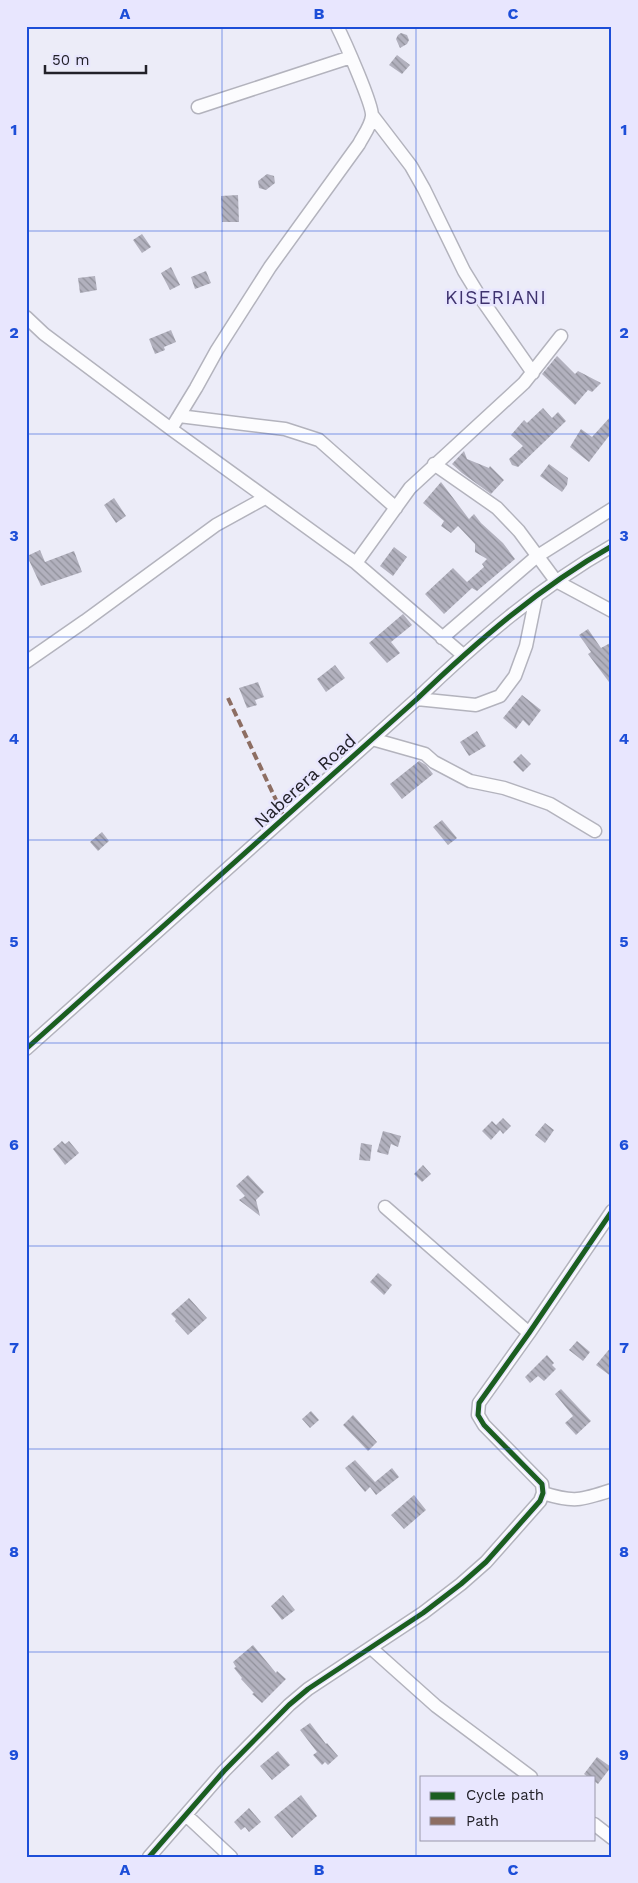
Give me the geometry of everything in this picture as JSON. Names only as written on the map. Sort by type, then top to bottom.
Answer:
[{"type":"street","points":[[337,26],[351,57],[372,115],[411,166],[424,188],[464,271],[533,373]]},
{"type":"street","points":[[198,107],[351,57]]},
{"type":"street","points":[[170,429],[217,350],[270,267],[359,144],[368,128],[372,115]]},
{"type":"street","points":[[26,316],[44,334],[170,429],[356,563],[463,655]]},
{"type":"street","points":[[356,563],[410,488],[434,464],[514,393],[533,373],[561,336]]},
{"type":"street","points":[[179,416],[284,429],[318,440],[396,508]]},
{"type":"street","points":[[434,464],[497,508],[519,531],[536,557],[556,581],[611,610]]},
{"type":"street","points":[[26,662],[86,622],[216,525],[264,498]]},
{"type":"street","points":[[442,638],[536,557],[612,509]]},
{"type":"street","name":"Naberera Road","points":[[26,1049],[463,655],[556,581],[612,546]]},
{"type":"street","points":[[417,698],[476,705],[500,696],[515,676],[526,646],[536,598]]},
{"type":"street","points":[[372,738],[425,754],[434,762],[470,781],[504,788],[550,804],[595,831]]},
{"type":"street","points":[[384,1207],[529,1333]]},
{"type":"street","points":[[149,1857],[224,1771],[293,1702],[423,1613],[472,1574],[540,1501],[543,1493],[542,1484],[484,1425],[478,1415],[478,1409],[481,1398],[529,1333],[612,1211]]},
{"type":"street","points":[[543,1493],[572,1500],[612,1490]]},
{"type":"street","points":[[371,1648],[436,1706],[530,1776]]},
{"type":"street","points":[[186,1815],[232,1857]]},
{"type":"street","points":[[596,1826],[612,1838]]},
{"type":"building","points":[[401,33],[407,35],[409,40],[407,44],[400,48],[396,39]]},
{"type":"building","points":[[397,55],[410,65],[402,74],[389,65]]},
{"type":"building","points":[[267,174],[274,176],[275,183],[266,190],[259,188],[258,181]]},
{"type":"building","points":[[238,195],[239,222],[222,222],[221,196]]},
{"type":"building","points":[[142,234],[151,247],[142,253],[133,240]]},
{"type":"building","points":[[171,267],[180,285],[170,290],[161,273]]},
{"type":"building","points":[[206,271],[211,283],[195,289],[191,277]]},
{"type":"building","points":[[95,276],[97,290],[80,293],[78,278]]},
{"type":"building","points":[[171,330],[176,342],[164,347],[165,350],[155,354],[149,339]]},
{"type":"building","points":[[557,356],[575,374],[578,371],[601,383],[592,392],[588,390],[575,405],[542,374]]},
{"type":"building","points":[[543,408],[552,418],[558,412],[566,421],[518,467],[512,465],[509,459],[523,446],[511,435],[524,420],[527,423]]},
{"type":"building","points":[[612,415],[612,432],[589,462],[570,447],[581,429],[592,437]]},
{"type":"building","points":[[464,451],[467,459],[489,468],[490,466],[504,480],[491,494],[452,464]]},
{"type":"building","points":[[549,464],[568,478],[567,485],[562,492],[540,476]]},
{"type":"building","points":[[441,482],[469,519],[474,514],[503,543],[515,559],[477,591],[472,588],[444,614],[425,594],[453,568],[467,582],[484,567],[482,564],[487,559],[475,552],[475,544],[458,526],[451,533],[441,526],[444,521],[423,503]]},
{"type":"building","points":[[114,498],[126,516],[116,523],[104,505]]},
{"type":"building","points":[[394,547],[407,557],[393,576],[380,566]]},
{"type":"building","points":[[40,550],[45,562],[74,551],[82,572],[41,586],[27,556]]},
{"type":"building","points":[[403,614],[412,625],[391,642],[400,653],[387,663],[369,643]]},
{"type":"building","points":[[588,629],[601,648],[612,642],[612,686],[588,654],[591,652],[579,635]]},
{"type":"building","points":[[335,665],[345,678],[326,692],[317,679]]},
{"type":"building","points":[[258,682],[264,697],[255,700],[257,705],[247,708],[239,688]]},
{"type":"building","points":[[522,695],[541,710],[529,726],[523,720],[516,729],[503,718]]},
{"type":"building","points":[[477,731],[486,746],[469,756],[460,742]]},
{"type":"building","points":[[521,754],[531,764],[523,772],[513,762]]},
{"type":"building","points":[[419,761],[426,765],[433,774],[402,799],[390,784]]},
{"type":"building","points":[[442,820],[457,838],[448,845],[433,827]]},
{"type":"building","points":[[102,832],[109,841],[98,851],[90,842]]},
{"type":"building","points":[[503,1118],[511,1126],[503,1134],[500,1130],[491,1140],[482,1131],[492,1121],[496,1125]]},
{"type":"building","points":[[545,1123],[554,1130],[545,1143],[535,1135]]},
{"type":"building","points":[[383,1131],[401,1136],[398,1147],[391,1144],[388,1155],[377,1152]]},
{"type":"building","points":[[62,1141],[65,1144],[69,1141],[79,1153],[65,1165],[53,1149]]},
{"type":"building","points":[[361,1143],[372,1145],[370,1161],[359,1160]]},
{"type":"building","points":[[423,1165],[431,1174],[422,1182],[414,1174]]},
{"type":"building","points":[[248,1175],[264,1192],[256,1200],[260,1216],[239,1200],[245,1196],[236,1186]]},
{"type":"building","points":[[378,1273],[392,1285],[384,1295],[370,1282]]},
{"type":"building","points":[[189,1298],[207,1318],[188,1335],[171,1314]]},
{"type":"building","points":[[577,1341],[590,1352],[583,1361],[569,1350]]},
{"type":"building","points":[[612,1346],[612,1377],[596,1365]]},
{"type":"building","points":[[547,1355],[554,1363],[552,1365],[556,1369],[544,1381],[538,1376],[530,1383],[525,1377]]},
{"type":"building","points":[[561,1389],[591,1421],[576,1435],[565,1423],[573,1416],[555,1394]]},
{"type":"building","points":[[311,1411],[319,1420],[310,1428],[302,1419]]},
{"type":"building","points":[[353,1415],[377,1442],[368,1451],[343,1425]]},
{"type":"building","points":[[355,1460],[375,1482],[392,1468],[399,1477],[376,1495],[370,1487],[365,1492],[345,1468]]},
{"type":"building","points":[[414,1495],[426,1510],[404,1529],[391,1515]]},
{"type":"building","points":[[283,1595],[295,1610],[282,1620],[271,1606]]},
{"type":"building","points":[[253,1645],[276,1673],[277,1671],[286,1679],[262,1703],[252,1694],[254,1693],[241,1679],[234,1668],[236,1667],[233,1662]]},
{"type":"building","points":[[310,1723],[338,1756],[328,1765],[325,1762],[322,1765],[313,1755],[317,1752],[300,1730]]},
{"type":"building","points":[[278,1751],[290,1765],[272,1780],[260,1766]]},
{"type":"building","points":[[597,1757],[611,1767],[598,1784],[596,1782],[596,1776],[587,1776],[584,1774]]},
{"type":"building","points":[[301,1795],[317,1816],[292,1838],[274,1817]]},
{"type":"building","points":[[249,1808],[261,1822],[249,1832],[245,1827],[241,1830],[234,1822]]},
{"type":"marked path","points":[[228,698],[284,817]]},
{"type":"cycle path","points":[[26,1049],[486,636],[559,579],[612,546]]},
{"type":"cycle path","points":[[149,1857],[224,1771],[289,1705],[308,1689],[423,1613],[461,1584],[486,1562],[540,1501],[543,1493],[542,1484],[484,1425],[478,1415],[479,1403],[612,1211]]},
{"type":"district","name":"KISERIANI","points":[[496,297]]}]
